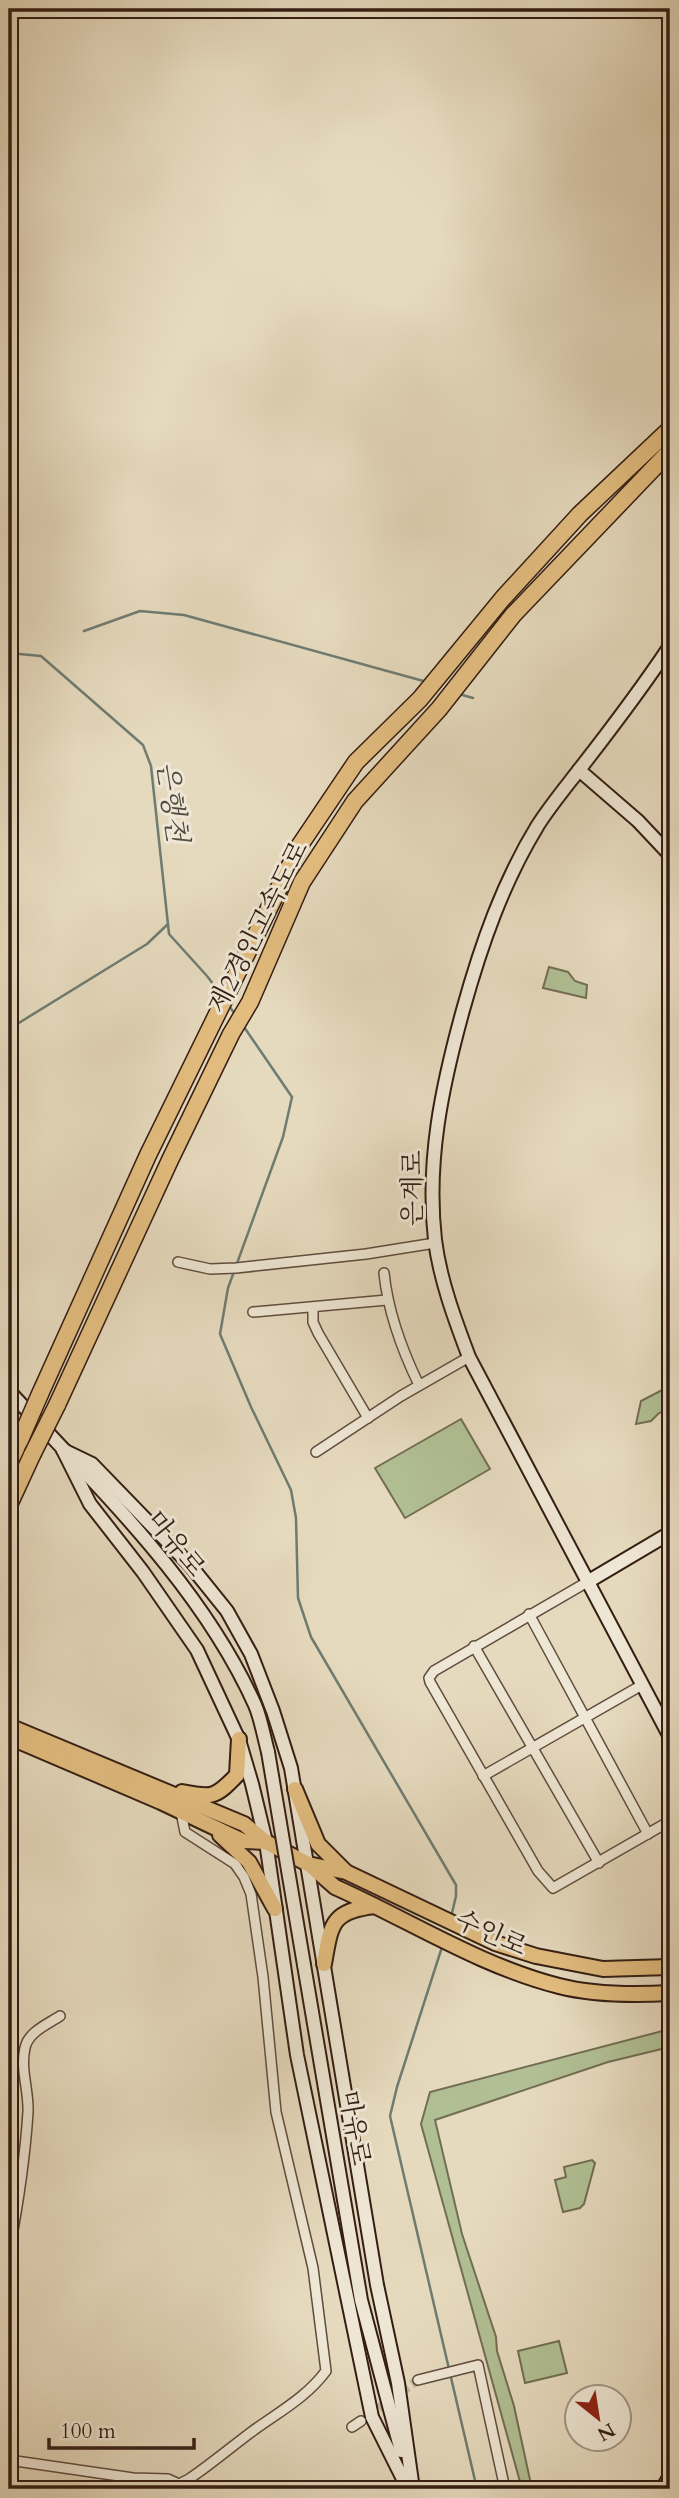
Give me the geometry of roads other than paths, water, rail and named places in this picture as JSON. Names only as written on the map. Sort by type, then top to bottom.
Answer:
[{"type":"highway","name":"제2경인고속도로","points":[[9,1463],[148,1156],[300,845],[356,762],[420,699],[503,598],[571,523],[670,429]]},
{"type":"highway","name":"제2경인고속도로","points":[[9,1505],[230,1034],[250,1002],[302,882],[355,801],[439,709],[522,606],[670,451]]},
{"type":"main road","name":"은계로","points":[[670,646],[556,798],[520,856],[482,944],[450,1058],[436,1127],[432,1184],[435,1243],[450,1301],[469,1357],[670,1737]]},
{"type":"main road","points":[[579,770],[638,821],[670,855]]},
{"type":"main road","name":"마유로","points":[[9,1391],[176,1575],[233,1664],[256,1708],[268,1752],[361,2300],[411,2489]]},
{"type":"main road","points":[[63,1450],[90,1504],[143,1572],[197,1650],[239,1739],[266,1842],[297,2055],[372,2417],[411,2489]]},
{"type":"main road","points":[[63,1450],[92,1464],[190,1565],[227,1611],[250,1654],[273,1711],[295,1789],[377,2285],[398,2383],[411,2489]]},
{"type":"main road","points":[[589,1581],[670,1533]]},
{"type":"main road","name":"수인로","points":[[9,1726],[244,1824],[266,1842],[308,1864],[335,1887],[521,1974],[561,1987],[591,1991],[670,1993]]},
{"type":"main road","name":"수인로","points":[[9,1737],[243,1841],[266,1842]]},
{"type":"main road","points":[[147,1784],[208,1797],[220,1793],[237,1776],[239,1739]]},
{"type":"main road","points":[[295,1789],[317,1844],[345,1872]]},
{"type":"main road","points":[[208,1825],[249,1862],[275,1909]]},
{"type":"main road","name":"수인로","points":[[308,1864],[345,1872],[495,1943],[536,1956],[603,1969],[670,1967]]},
{"type":"main road","points":[[324,1964],[330,1929],[341,1916],[353,1909],[376,1906]]},
{"type":"main road","points":[[662,2489],[670,2476]]},
{"type":"street","points":[[178,1262],[209,1269],[255,1266],[366,1254],[435,1243]]},
{"type":"street","points":[[384,1273],[387,1300],[419,1385]]},
{"type":"street","points":[[253,1312],[387,1300]]},
{"type":"street","points":[[313,1307],[313,1322],[318,1333],[368,1418]]},
{"type":"street","points":[[316,1452],[419,1385],[469,1357]]},
{"type":"street","points":[[589,1581],[474,1646],[434,1671],[429,1678],[538,1871],[553,1888],[670,1821]]},
{"type":"street","points":[[529,1614],[648,1833]]},
{"type":"street","points":[[474,1646],[599,1863]]},
{"type":"street","points":[[483,1776],[642,1685]]},
{"type":"street","points":[[9,2460],[133,2478],[168,2479],[179,2484],[190,2479],[253,2431],[301,2399],[326,2371],[313,2268],[276,2112],[251,1894],[235,1864],[185,1832],[181,1812]]},
{"type":"street","points":[[9,2252],[22,2172],[28,2109],[24,2046],[36,2031],[60,2016]]},
{"type":"street","points":[[418,2380],[478,2365],[505,2489]]},
{"type":"street","points":[[352,2427],[361,2421]]},
{"type":"waterway","points":[[84,631],[140,611],[184,615],[427,682]]},
{"type":"waterway","name":"은행천","points":[[9,653],[41,656],[143,745],[151,766],[169,934],[220,993]]},
{"type":"waterway","points":[[459,694],[473,698]]},
{"type":"waterway","points":[[9,1029],[147,944],[168,924]]},
{"type":"waterway","points":[[228,1004],[236,1016]]},
{"type":"waterway","points":[[242,1024],[292,1097],[283,1137],[228,1288],[220,1334],[291,1490],[296,1518],[298,1598],[311,1637],[456,1885],[451,1917]]},
{"type":"waterway","points":[[442,1947],[390,2116],[477,2489]]},
{"type":"tunnel","points":[[368,2416],[418,2380]]}]
